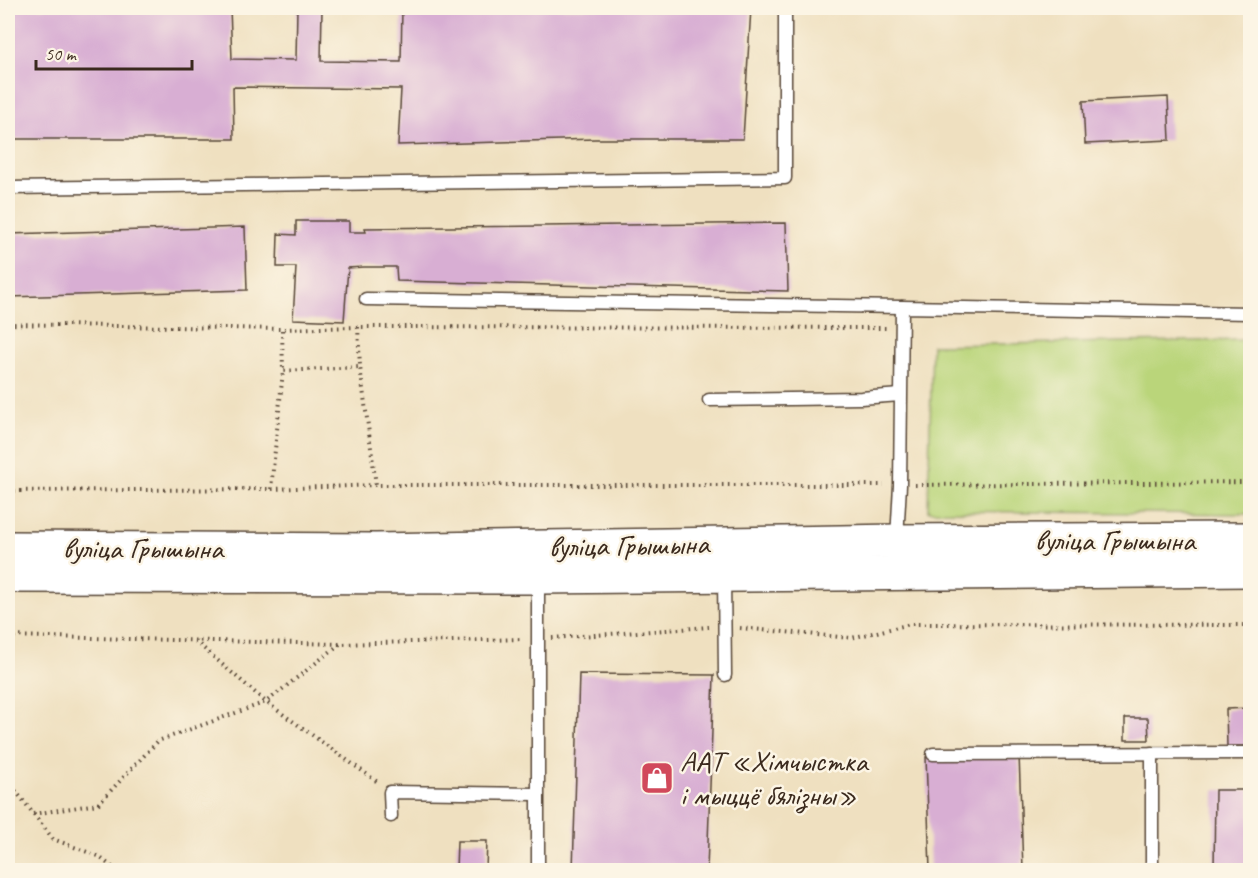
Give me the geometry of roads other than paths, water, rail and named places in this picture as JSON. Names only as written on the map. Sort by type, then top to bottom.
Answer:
[{"type":"main road","name":"вуліца Грышына","points":[[8,576],[537,561],[896,557],[1251,539]]},
{"type":"main road","name":"вуліца Грышына","points":[[8,548],[376,550],[537,561]]},
{"type":"main road","name":"вуліца Грышына","points":[[896,557],[1251,570]]},
{"type":"lane","points":[[8,188],[785,178],[785,8]]},
{"type":"lane","points":[[366,299],[1251,312]]},
{"type":"lane","points":[[896,557],[900,485],[902,307]]},
{"type":"lane","points":[[709,400],[861,398],[900,395]]},
{"type":"lane","points":[[724,560],[725,675]]},
{"type":"lane","points":[[537,561],[538,870]]},
{"type":"lane","points":[[1152,753],[1152,870]]},
{"type":"lane","points":[[933,754],[1251,753]]},
{"type":"lane","points":[[391,816],[390,792],[537,794]]},
{"type":"place","name":"ААТ «Хімчыстка і мыццё бялізны»","points":[[657,778]]}]
